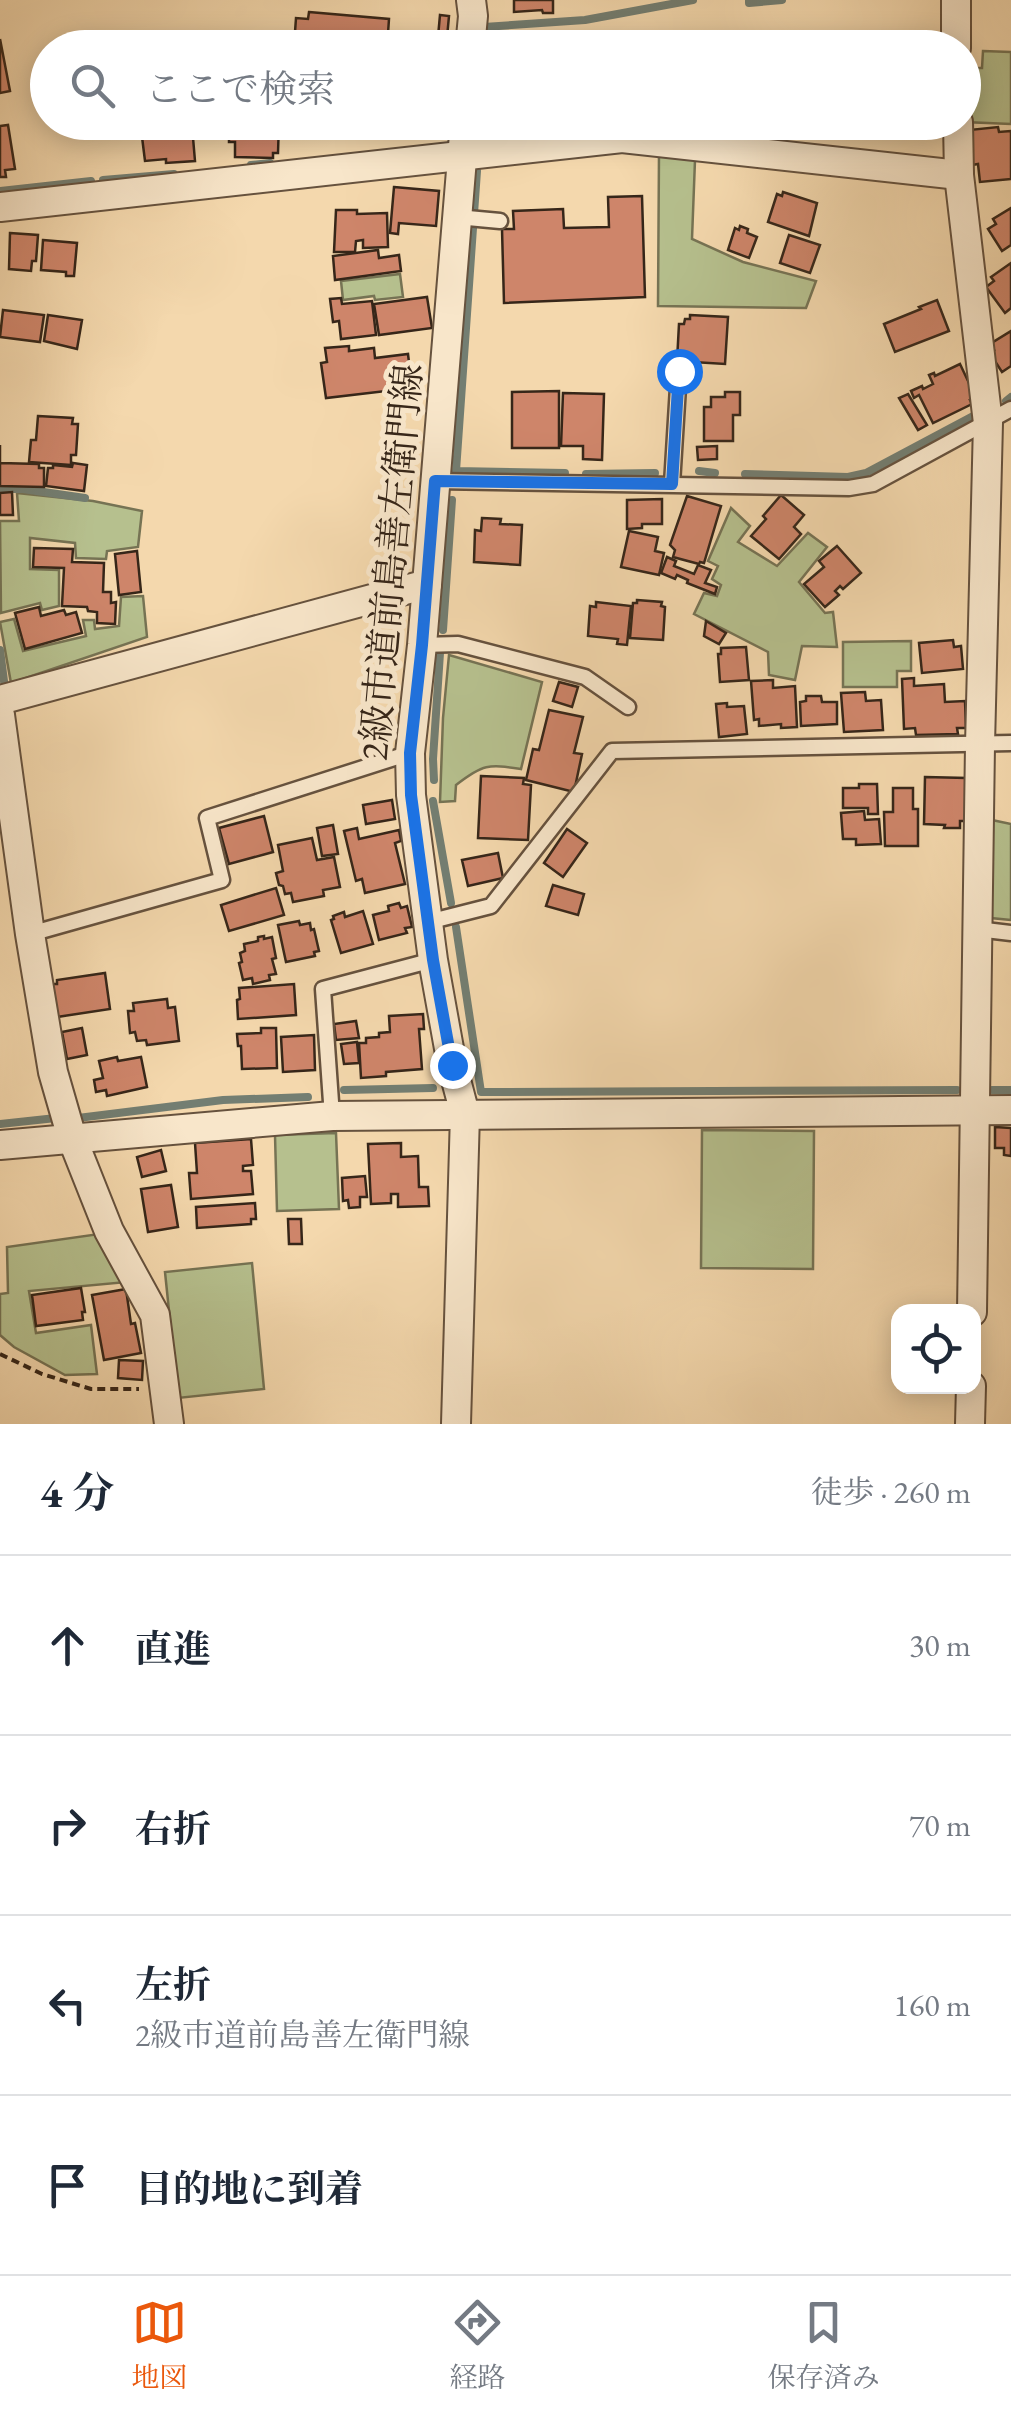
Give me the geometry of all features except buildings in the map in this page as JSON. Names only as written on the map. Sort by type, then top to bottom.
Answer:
[{"type":"street","points":[[470,0],[471,30]]},
{"type":"street","points":[[956,0],[956,30]]},
{"type":"street","name":"2級市道前島善左衛門線","points":[[456,1424],[465,1114],[433,960],[411,795],[410,753],[435,481],[476,219],[462,157],[463,140]]},
{"type":"street","points":[[0,206],[605,140]]},
{"type":"street","points":[[640,140],[959,176]]},
{"type":"street","points":[[958,140],[959,176],[999,416],[980,745],[972,1304]]},
{"type":"street","points":[[0,700],[427,584]]},
{"type":"street","points":[[0,714],[12,901],[30,934],[53,1072],[72,1138],[110,1231],[154,1315],[168,1424]]},
{"type":"street","points":[[0,1145],[332,1116],[1011,1110]]},
{"type":"street","points":[[970,1424],[971,1394]]},
{"type":"lane","points":[[672,484],[679,371]]},
{"type":"lane","points":[[435,481],[848,488],[874,484],[999,416]]},
{"type":"lane","points":[[422,645],[458,644],[585,677],[628,707]]},
{"type":"lane","points":[[428,922],[491,906],[612,752],[1011,744]]},
{"type":"lane","points":[[30,934],[222,880],[207,818],[410,753]]},
{"type":"lane","points":[[977,929],[1011,933]]},
{"type":"lane","points":[[332,1116],[323,989],[433,960]]},
{"type":"path","points":[[0,1354],[42,1374],[90,1389],[164,1390]]},
{"type":"green space","points":[[983,51],[1011,52],[1011,124],[981,123]]},
{"type":"green space","points":[[659,153],[695,160],[692,239],[743,262],[816,281],[806,308],[658,306]]},
{"type":"green space","points":[[400,274],[403,297],[343,300],[341,281]]},
{"type":"green space","points":[[17,493],[142,511],[138,547],[107,551],[106,559],[76,558],[75,543],[30,538],[30,569],[59,570],[59,606],[42,610],[40,603],[1,613],[0,521],[19,521]]},
{"type":"green space","points":[[731,508],[750,526],[738,542],[777,566],[808,533],[827,547],[799,582],[825,613],[833,612],[837,647],[802,646],[795,680],[769,675],[768,652],[694,614],[704,593],[717,596],[721,585],[712,579],[718,566],[708,561]]},
{"type":"green space","points":[[143,596],[147,637],[11,683],[0,622],[14,619],[23,651],[86,636],[83,620],[94,620],[95,629],[119,626],[121,597]]},
{"type":"green space","points":[[911,641],[911,671],[897,671],[897,687],[843,687],[843,642]]},
{"type":"green space","points":[[449,655],[542,682],[521,769],[480,769],[456,785],[455,801],[440,802],[443,718]]},
{"type":"green space","points":[[992,820],[1011,824],[1011,920],[991,918]]},
{"type":"green space","points":[[702,1130],[814,1131],[813,1269],[701,1268]]},
{"type":"green space","points":[[336,1133],[339,1209],[277,1211],[275,1135]]},
{"type":"green space","points":[[99,1234],[127,1282],[29,1291],[36,1333],[91,1325],[97,1374],[65,1375],[0,1335],[0,1294],[8,1293],[7,1247]]},
{"type":"green space","points":[[252,1263],[264,1389],[178,1398],[165,1272]]},
{"type":"waterway","points":[[484,30],[585,20],[693,0]]},
{"type":"waterway","points":[[749,0],[782,0]]},
{"type":"waterway","points":[[251,165],[270,163]]},
{"type":"waterway","points":[[477,171],[456,471],[565,473]]},
{"type":"waterway","points":[[103,180],[174,174]]},
{"type":"waterway","points":[[0,191],[91,181]]},
{"type":"waterway","points":[[1006,401],[1011,397]]},
{"type":"waterway","points":[[745,474],[848,477],[866,473],[975,415]]},
{"type":"waterway","points":[[699,471],[715,473]]},
{"type":"waterway","points":[[586,474],[655,473]]},
{"type":"waterway","points":[[0,489],[85,498]]},
{"type":"waterway","points":[[443,630],[452,500]]},
{"type":"waterway","points":[[0,650],[8,689]]},
{"type":"waterway","points":[[434,780],[440,653]]},
{"type":"waterway","points":[[433,801],[451,903]]},
{"type":"waterway","points":[[456,927],[481,1092],[957,1090]]},
{"type":"waterway","points":[[344,1090],[433,1088]]},
{"type":"waterway","points":[[992,1090],[1011,1090]]},
{"type":"waterway","points":[[78,1118],[223,1100],[308,1097]]},
{"type":"waterway","points":[[0,1124],[56,1118]]},
{"type":"route","points":[[452,1065],[433,960],[411,795],[410,753],[435,481],[672,484],[679,371]]}]
